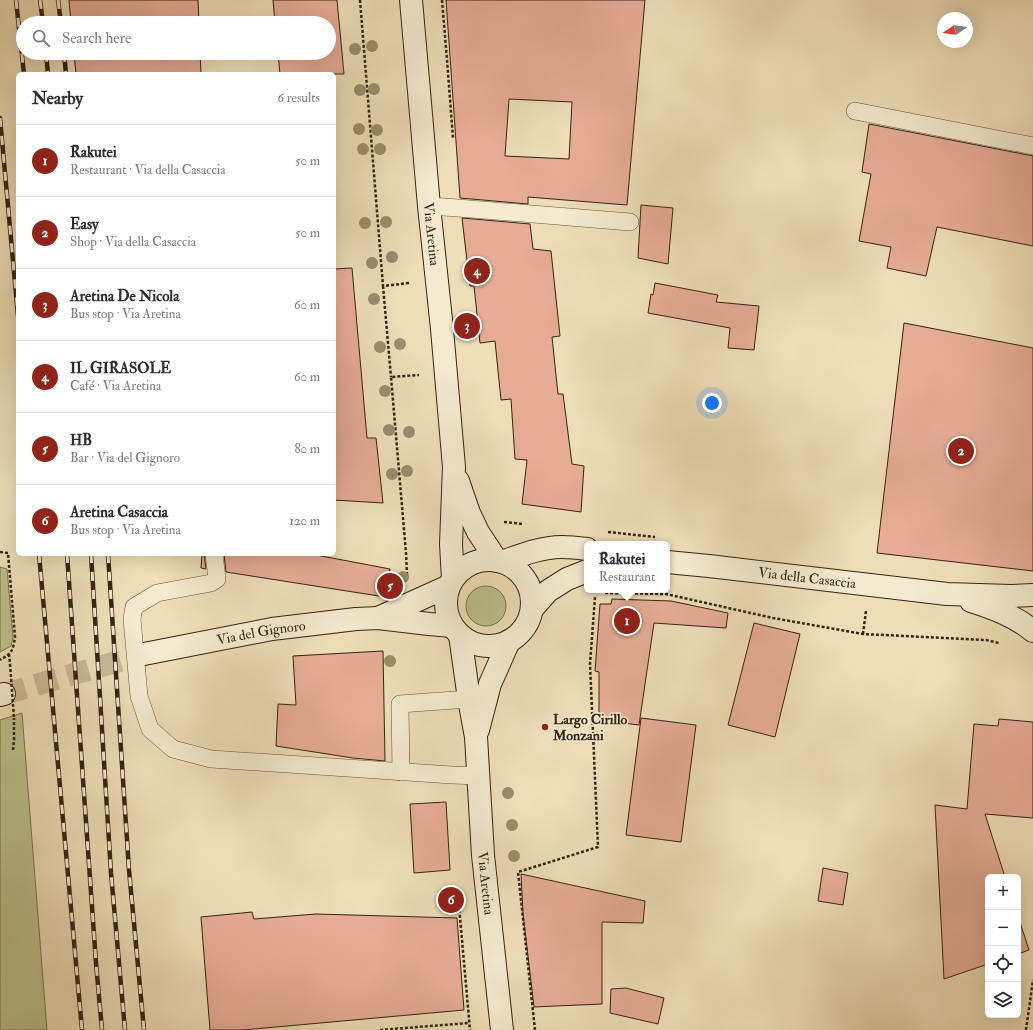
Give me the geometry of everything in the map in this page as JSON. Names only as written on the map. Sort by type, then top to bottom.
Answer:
[{"type":"main road","name":"Via Aretina","points":[[411,0],[454,467],[451,583],[445,603],[447,615],[456,631],[476,736],[483,856],[502,1030]]},
{"type":"main road","name":"Via Aretina","points":[[454,467],[469,513],[478,532],[499,561],[512,567],[522,575],[528,585],[532,609],[528,621],[520,633],[509,641],[500,645],[479,645],[469,641],[456,631]]},
{"type":"main road","points":[[451,583],[459,572],[468,565],[477,561],[499,561],[548,548],[561,547],[584,550]]},
{"type":"main road","name":"Via della Casaccia","points":[[670,562],[947,594],[1011,596],[1033,595]]},
{"type":"main road","points":[[532,609],[548,591],[567,579],[584,572]]},
{"type":"main road","name":"Via del Gignoro","points":[[378,618],[451,583]]},
{"type":"main road","name":"Via della Casaccia","points":[[947,594],[990,607],[1010,616],[1033,631]]},
{"type":"main road","name":"Via del Gignoro","points":[[144,654],[272,628],[356,619],[378,618],[429,624],[456,631]]},
{"type":"main road","name":"Via Aretina","points":[[476,736],[490,684],[509,641]]},
{"type":"lane","points":[[855,111],[1033,146]]},
{"type":"lane","points":[[429,206],[630,222]]},
{"type":"lane","points":[[214,556],[217,579],[211,583],[156,593],[134,607],[132,619],[139,696],[150,729],[173,749],[211,759],[478,776]]},
{"type":"lane","points":[[401,772],[400,704],[469,699]]},
{"type":"path","points":[[360,0],[408,576]]},
{"type":"path","points":[[383,286],[411,283]]},
{"type":"path","points":[[391,377],[420,374]]},
{"type":"path","points":[[500,519],[504,522],[528,525]]},
{"type":"path","points":[[0,552],[8,553],[15,637],[14,648],[9,654],[0,660]]},
{"type":"path","points":[[535,1030],[518,872],[598,847],[590,664],[595,593]]},
{"type":"path","points":[[603,593],[666,594],[773,618],[863,634],[986,640],[1002,644]]},
{"type":"path","points":[[9,654],[14,718],[13,750]]},
{"type":"path","points":[[1026,1030],[1033,980]]},
{"type":"path","points":[[380,1030],[469,1023]]},
{"type":"green space","points":[[0,567],[7,569],[13,637],[11,646],[0,652]]},
{"type":"green space","points":[[490,586],[497,589],[503,595],[506,606],[505,614],[497,623],[490,626],[482,626],[475,623],[467,614],[466,602],[469,595],[478,587]]},
{"type":"green space","points":[[22,713],[47,1030],[0,1030],[0,720]]},
{"type":"building","points":[[69,0],[198,0],[199,16],[70,16]]},
{"type":"building","points":[[273,0],[337,0],[344,74],[336,74],[336,72],[280,72],[279,60],[336,60],[336,16],[274,16]]},
{"type":"building","points":[[446,0],[645,0],[627,205],[528,197],[528,204],[460,198]],"holes":[[[509,99],[572,102],[569,159],[505,156]]]},
{"type":"building","points":[[75,60],[200,60],[201,72],[76,72]]},
{"type":"building","points":[[869,124],[1033,156],[1033,246],[937,227],[926,276],[887,268],[891,247],[859,241],[871,174],[862,172]]},
{"type":"building","points":[[641,205],[673,208],[668,264],[638,258]]},
{"type":"building","points":[[462,218],[530,224],[533,249],[551,251],[560,336],[552,337],[558,394],[563,394],[572,464],[584,466],[581,512],[522,504],[527,460],[515,459],[511,399],[501,400],[495,341],[480,343],[474,286],[470,286]]},
{"type":"building","points":[[352,268],[367,438],[376,438],[383,503],[336,500],[336,269]]},
{"type":"building","points":[[655,283],[718,295],[716,302],[759,306],[754,350],[728,348],[730,328],[648,313],[651,294],[653,295]]},
{"type":"building","points":[[904,323],[1033,348],[1033,571],[877,553]]},
{"type":"building","points":[[202,556],[204,556],[206,569],[201,568]]},
{"type":"building","points":[[224,556],[322,556],[390,569],[385,597],[226,572]]},
{"type":"building","points":[[612,599],[671,601],[728,613],[726,628],[654,623],[639,725],[599,720],[599,672],[595,671],[600,604],[611,604]]},
{"type":"building","points":[[754,623],[800,634],[775,737],[728,725]]},
{"type":"building","points":[[383,651],[385,761],[353,758],[276,746],[278,704],[296,705],[293,656]]},
{"type":"building","points":[[641,718],[696,725],[681,842],[626,835]]},
{"type":"building","points":[[999,719],[1033,722],[1033,818],[985,814],[1004,874],[985,874],[985,965],[944,979],[935,805],[967,809],[974,724],[998,726]]},
{"type":"building","points":[[446,802],[450,870],[414,873],[410,804]]},
{"type":"building","points":[[823,868],[848,873],[843,905],[818,901]]},
{"type":"building","points":[[521,874],[645,901],[643,923],[602,922],[602,1004],[534,1007],[523,914]]},
{"type":"building","points":[[252,912],[254,919],[316,914],[457,918],[464,1010],[243,1030],[210,1030],[201,917]]},
{"type":"building","points":[[1021,925],[1029,950],[1021,953]]},
{"type":"building","points":[[626,988],[664,998],[658,1024],[610,1013],[611,989]]},
{"type":"tunnel","points":[[4,694],[144,654]]},
{"type":"railway","points":[[16,0],[18,16]]},
{"type":"railway","points":[[40,0],[42,16]]},
{"type":"railway","points":[[58,0],[60,16]]},
{"type":"railway","points":[[22,60],[24,72]]},
{"type":"railway","points":[[47,60],[48,72]]},
{"type":"railway","points":[[65,60],[66,72]]},
{"type":"railway","points":[[0,118],[16,294]]},
{"type":"railway","points":[[39,556],[82,1030]]},
{"type":"railway","points":[[67,556],[102,1030]]},
{"type":"railway","points":[[91,556],[111,873],[125,1030]]},
{"type":"railway","points":[[108,556],[129,870],[144,1030]]},
{"type":"place","name":"IL GIRASOLE","points":[[477,271]]},
{"type":"place","name":"Aretina De Nicola","points":[[467,326]]},
{"type":"place","name":"Easy","points":[[961,451]]},
{"type":"place","name":"HB","points":[[390,586]]},
{"type":"place","name":"Rakutei","points":[[627,621]]},
{"type":"place","name":"Largo Cirillo Monzani","points":[[545,727]]},
{"type":"place","name":"Aretina Casaccia","points":[[451,900]]}]
